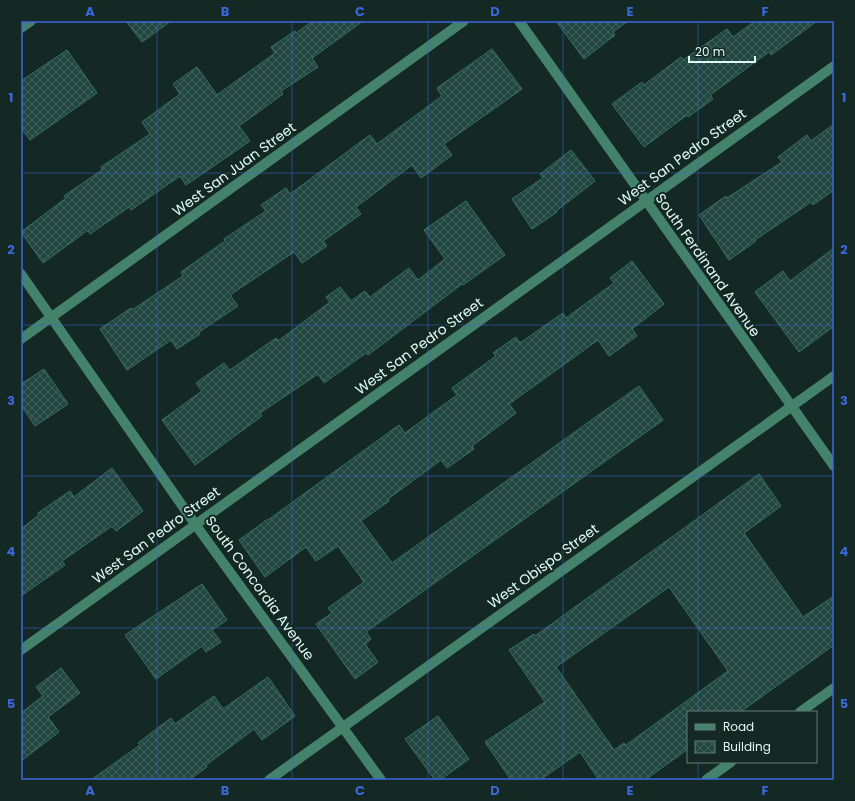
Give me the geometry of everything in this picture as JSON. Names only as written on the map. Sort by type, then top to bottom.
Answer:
[{"type":"street","points":[[21,28],[31,21]]},
{"type":"street","name":"West San Juan Street","points":[[21,339],[464,21]]},
{"type":"street","name":"South Ferdinand Avenue","points":[[519,21],[834,466]]},
{"type":"street","name":"West San Pedro Street","points":[[21,650],[834,66]]},
{"type":"street","name":"South Concordia Avenue","points":[[21,274],[195,524],[381,780]]},
{"type":"street","name":"West Obispo Street","points":[[269,780],[834,376]]},
{"type":"street","points":[[801,711],[834,688]]},
{"type":"street","points":[[706,780],[730,763]]},
{"type":"building","points":[[126,21],[171,21],[142,42]]},
{"type":"building","points":[[313,21],[363,21],[312,58],[318,67],[281,91],[283,94],[239,126],[250,141],[186,185],[180,176],[131,210],[129,207],[90,234],[88,230],[43,263],[21,232],[66,198],[64,196],[102,170],[101,167],[150,134],[142,122],[180,94],[173,84],[197,67],[217,95],[275,53],[271,47],[295,31],[296,33]]},
{"type":"building","points":[[556,21],[628,21],[613,32],[615,35],[584,59]]},
{"type":"building","points":[[755,21],[817,21],[771,55],[769,52],[710,95],[713,99],[688,117],[687,115],[644,147],[612,104],[642,82],[644,85],[681,57],[683,60],[727,29],[733,37]]},
{"type":"building","points":[[492,49],[522,89],[444,144],[452,155],[421,178],[412,165],[356,207],[361,214],[323,241],[327,246],[302,263],[294,252],[230,295],[238,306],[199,332],[200,334],[177,349],[171,340],[127,370],[100,329],[131,308],[132,310],[183,276],[181,272],[225,241],[224,239],[266,211],[261,205],[286,188],[290,194],[370,135],[377,144],[442,96],[437,88]]},
{"type":"building","points":[[67,50],[97,93],[30,140],[21,128],[21,81]]},
{"type":"building","points":[[834,124],[834,190],[813,205],[811,202],[755,240],[756,241],[729,260],[699,215],[726,196],[727,198],[782,162],[778,157],[807,135],[811,141]]},
{"type":"building","points":[[571,150],[595,181],[556,211],[557,212],[532,229],[512,199],[543,178],[540,174]]},
{"type":"building","points":[[466,201],[505,255],[463,285],[462,284],[368,355],[366,353],[324,383],[318,374],[260,413],[262,416],[195,465],[162,420],[202,391],[196,383],[224,363],[230,370],[276,338],[278,341],[330,302],[326,297],[340,287],[351,301],[365,291],[370,297],[409,268],[418,280],[445,259],[424,230]]},
{"type":"building","points":[[834,248],[834,326],[799,352],[755,292],[783,271],[790,281]]},
{"type":"building","points":[[632,261],[664,304],[632,329],[637,336],[609,356],[598,340],[509,404],[516,413],[472,446],[474,449],[447,468],[441,460],[361,521],[392,563],[639,386],[663,420],[366,632],[371,639],[365,644],[378,662],[355,679],[316,624],[332,613],[328,608],[364,582],[338,546],[316,561],[306,547],[265,577],[239,540],[399,425],[405,433],[457,395],[452,388],[496,356],[493,353],[516,337],[520,343],[563,313],[566,318],[614,283],[610,278]]},
{"type":"building","points":[[44,369],[68,404],[35,426],[21,405],[21,384]]},
{"type":"building","points":[[112,468],[143,511],[116,531],[112,526],[62,561],[65,565],[21,596],[21,529],[39,515],[38,513],[70,491],[74,497]]},
{"type":"building","points":[[759,474],[781,506],[744,533],[803,617],[834,596],[834,645],[741,711],[687,711],[687,750],[645,780],[599,780],[580,752],[540,780],[511,780],[485,742],[545,702],[509,650],[534,634],[535,636]],"holes":[[[669,587],[728,671],[626,745],[624,743],[614,750],[556,667]]]},
{"type":"building","points":[[202,584],[227,620],[212,630],[221,642],[206,652],[202,646],[156,679],[125,635]]},
{"type":"building","points":[[61,668],[80,693],[48,717],[59,732],[21,761],[21,713],[43,696],[36,687]]},
{"type":"building","points":[[268,677],[295,716],[262,740],[254,729],[206,765],[207,767],[189,780],[91,780],[140,745],[138,743],[171,718],[175,724],[214,696],[223,709]]},
{"type":"building","points":[[438,716],[469,759],[440,780],[435,780],[405,739]]}]
